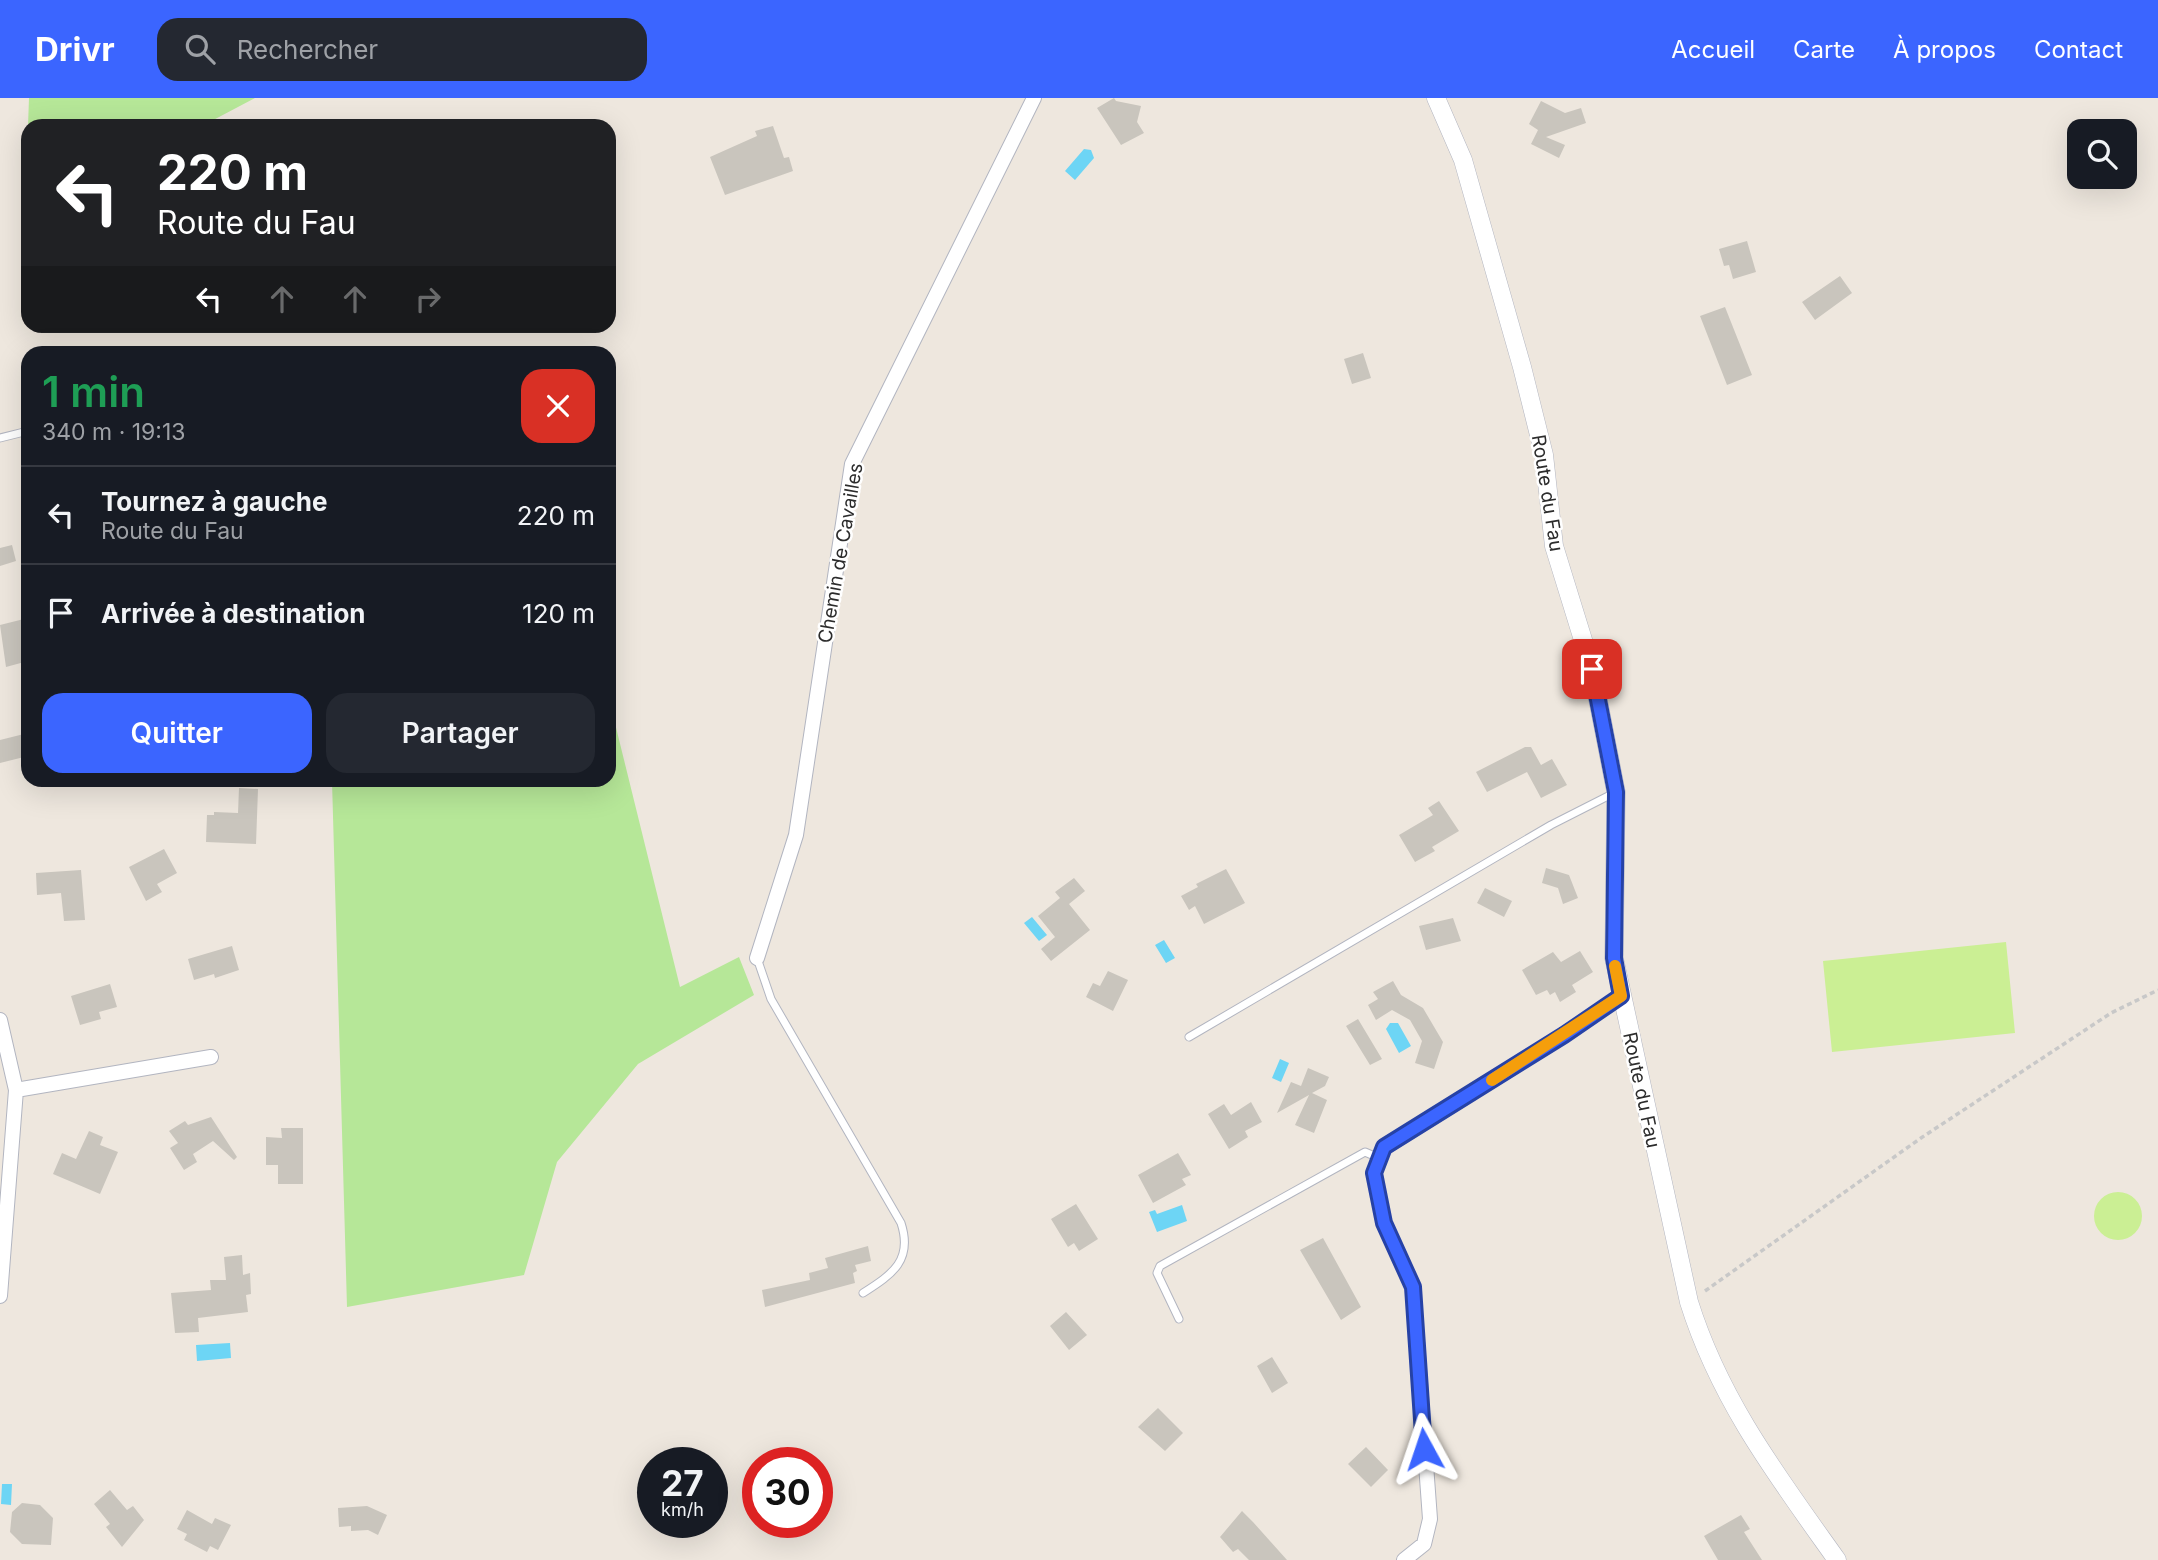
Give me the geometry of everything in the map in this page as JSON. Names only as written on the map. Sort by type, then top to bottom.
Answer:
[{"type":"street","name":"Chemin de Cavailles","points":[[757,958],[796,835],[852,464],[1034,98]]},
{"type":"street","name":"Route du Fau","points":[[1436,98],[1463,160],[1522,367],[1544,455],[1554,547],[1592,669],[1616,792],[1614,958],[1689,1302],[1704,1351],[1732,1405],[1837,1560]]},
{"type":"street","points":[[1404,1560],[1423,1544],[1430,1519],[1413,1287],[1384,1223],[1374,1173],[1384,1147],[1564,1035],[1621,996]]},
{"type":"street","points":[[0,1020],[16,1090],[0,1296]]},
{"type":"street","points":[[16,1090],[211,1057]]},
{"type":"lane","points":[[0,438],[21,433]]},
{"type":"lane","points":[[1189,1037],[1550,825],[1616,792]]},
{"type":"lane","points":[[757,958],[771,999],[901,1223],[906,1238],[905,1252],[898,1266],[863,1293]]},
{"type":"lane","points":[[1179,1319],[1157,1273],[1160,1266],[1365,1152],[1380,1158]]},
{"type":"path","points":[[1689,1302],[1921,1138],[2111,1013],[2158,990]]},
{"type":"green space","points":[[29,98],[255,98],[215,119],[28,119]]},
{"type":"green space","points":[[616,727],[680,987],[739,957],[754,995],[638,1064],[557,1162],[524,1275],[347,1307],[332,787],[616,787]]},
{"type":"green space","points":[[2006,942],[2015,1033],[1832,1052],[1823,961]]},
{"type":"green space","points":[[2118,1192],[2135,1199],[2142,1216],[2135,1233],[2118,1240],[2101,1233],[2094,1216],[2101,1199]]},
{"type":"water","points":[[1084,149],[1091,150],[1094,158],[1075,180],[1065,171]]},
{"type":"water","points":[[1032,917],[1047,935],[1039,941],[1024,923]]},
{"type":"water","points":[[1164,940],[1175,958],[1166,963],[1155,945]]},
{"type":"water","points":[[1390,1023],[1398,1023],[1411,1046],[1399,1053],[1386,1029]]},
{"type":"water","points":[[1280,1059],[1289,1063],[1281,1082],[1272,1078]]},
{"type":"water","points":[[1182,1205],[1187,1221],[1157,1232],[1149,1212],[1155,1210],[1157,1214]]},
{"type":"water","points":[[230,1343],[231,1358],[197,1361],[196,1345]]},
{"type":"water","points":[[2,1484],[12,1484],[11,1505],[1,1504]]},
{"type":"building","points":[[1114,98],[1116,101],[1141,106],[1137,122],[1144,133],[1121,145],[1097,108]]},
{"type":"building","points":[[1541,101],[1565,113],[1581,108],[1586,123],[1546,137],[1565,145],[1559,158],[1531,144],[1538,130],[1529,124]]},
{"type":"building","points":[[773,126],[784,158],[789,157],[793,171],[725,195],[710,157],[757,136],[755,131]]},
{"type":"building","points":[[1747,241],[1756,272],[1733,279],[1729,265],[1724,266],[1719,249]]},
{"type":"building","points":[[1840,276],[1852,293],[1815,320],[1802,302]]},
{"type":"building","points":[[1725,307],[1752,375],[1727,385],[1700,316]]},
{"type":"building","points":[[1363,353],[1371,378],[1352,384],[1344,359]]},
{"type":"building","points":[[12,545],[16,561],[0,566],[0,548]]},
{"type":"building","points":[[21,620],[21,663],[6,667],[0,625]]},
{"type":"building","points":[[21,735],[21,758],[0,763],[0,740]]},
{"type":"building","points":[[1525,747],[1531,747],[1541,765],[1552,759],[1567,785],[1541,798],[1527,772],[1487,792],[1476,772]]},
{"type":"building","points":[[239,788],[258,789],[256,844],[206,842],[207,815],[214,815],[214,812],[238,813]]},
{"type":"building","points":[[1439,801],[1459,831],[1432,847],[1435,851],[1415,862],[1399,835],[1433,815],[1428,808]]},
{"type":"building","points":[[164,849],[177,873],[157,884],[162,892],[146,901],[129,867]]},
{"type":"building","points":[[1546,868],[1569,875],[1578,898],[1563,904],[1558,888],[1542,883]]},
{"type":"building","points":[[1226,869],[1245,903],[1204,924],[1195,906],[1189,910],[1181,896],[1198,887],[1196,884]]},
{"type":"building","points":[[81,870],[85,920],[64,921],[61,893],[37,895],[36,873]]},
{"type":"building","points":[[1074,878],[1085,891],[1069,904],[1090,930],[1051,961],[1041,949],[1055,937],[1038,916],[1060,898],[1055,892]]},
{"type":"building","points":[[1485,888],[1512,901],[1504,917],[1477,903]]},
{"type":"building","points":[[1453,918],[1461,941],[1426,950],[1419,926]]},
{"type":"building","points":[[232,946],[239,970],[215,978],[214,974],[194,980],[188,959]]},
{"type":"building","points":[[1580,951],[1593,972],[1572,985],[1576,992],[1560,1002],[1555,992],[1550,995],[1547,990],[1536,995],[1522,970],[1553,952],[1561,962]]},
{"type":"building","points":[[1108,971],[1128,980],[1113,1011],[1086,997],[1093,983],[1100,986]]},
{"type":"building","points":[[1393,981],[1401,995],[1423,1008],[1443,1042],[1434,1069],[1415,1063],[1422,1041],[1410,1020],[1392,1010],[1376,1020],[1368,1005],[1378,999],[1373,992]]},
{"type":"building","points":[[110,984],[117,1007],[99,1012],[101,1019],[80,1025],[71,996]]},
{"type":"building","points":[[1358,1019],[1382,1059],[1370,1065],[1346,1026]]},
{"type":"building","points":[[1308,1068],[1329,1077],[1325,1086],[1312,1093],[1327,1100],[1314,1133],[1295,1125],[1309,1095],[1277,1113],[1291,1082],[1301,1086]]},
{"type":"building","points":[[1251,1102],[1262,1122],[1245,1131],[1248,1137],[1229,1149],[1208,1114],[1224,1104],[1231,1115]]},
{"type":"building","points":[[211,1117],[237,1157],[234,1160],[213,1141],[193,1154],[197,1162],[184,1170],[170,1148],[178,1143],[169,1131],[185,1121],[188,1125]]},
{"type":"building","points":[[281,1128],[303,1128],[303,1184],[278,1184],[278,1165],[266,1165],[266,1137],[282,1138]]},
{"type":"building","points":[[89,1131],[103,1137],[100,1145],[118,1152],[100,1194],[53,1174],[62,1153],[76,1159]]},
{"type":"building","points":[[1178,1153],[1191,1175],[1182,1179],[1186,1185],[1153,1203],[1138,1175]]},
{"type":"building","points":[[1076,1204],[1098,1239],[1079,1251],[1074,1243],[1068,1247],[1051,1219]]},
{"type":"building","points":[[1323,1238],[1361,1307],[1341,1320],[1300,1250]]},
{"type":"building","points":[[868,1246],[871,1261],[855,1265],[855,1283],[765,1307],[762,1290],[810,1280],[809,1273],[828,1268],[825,1258]]},
{"type":"building","points":[[242,1255],[243,1275],[250,1273],[251,1294],[246,1295],[248,1312],[198,1318],[199,1332],[175,1333],[171,1293],[211,1290],[210,1280],[226,1280],[224,1257]]},
{"type":"building","points":[[1066,1312],[1087,1335],[1069,1350],[1050,1326]]},
{"type":"building","points":[[1272,1357],[1288,1383],[1272,1393],[1257,1366]]},
{"type":"building","points":[[1158,1408],[1183,1433],[1165,1451],[1138,1427]]},
{"type":"building","points":[[1366,1447],[1388,1470],[1371,1487],[1348,1464]]},
{"type":"building","points":[[110,1490],[127,1510],[133,1506],[144,1520],[122,1547],[106,1527],[110,1524],[94,1504]]},
{"type":"building","points":[[22,1503],[40,1505],[53,1518],[51,1545],[22,1544],[10,1532],[12,1512]]},
{"type":"building","points":[[367,1506],[387,1515],[378,1535],[368,1530],[351,1531],[351,1526],[339,1527],[338,1508]]},
{"type":"building","points":[[187,1510],[212,1524],[215,1518],[231,1525],[218,1550],[210,1546],[207,1552],[184,1540],[187,1534],[177,1529]]},
{"type":"building","points":[[1242,1511],[1287,1560],[1249,1560],[1238,1549],[1233,1552],[1220,1537]]},
{"type":"building","points":[[1741,1515],[1750,1529],[1744,1532],[1762,1560],[1718,1560],[1704,1536]]},
{"type":"slow traffic","points":[[1492,1080],[1621,996],[1615,966]]},
{"type":"route","points":[[1424,1449],[1413,1287],[1384,1223],[1374,1173],[1384,1147],[1564,1035],[1621,996],[1614,958],[1616,792],[1592,669]]}]
